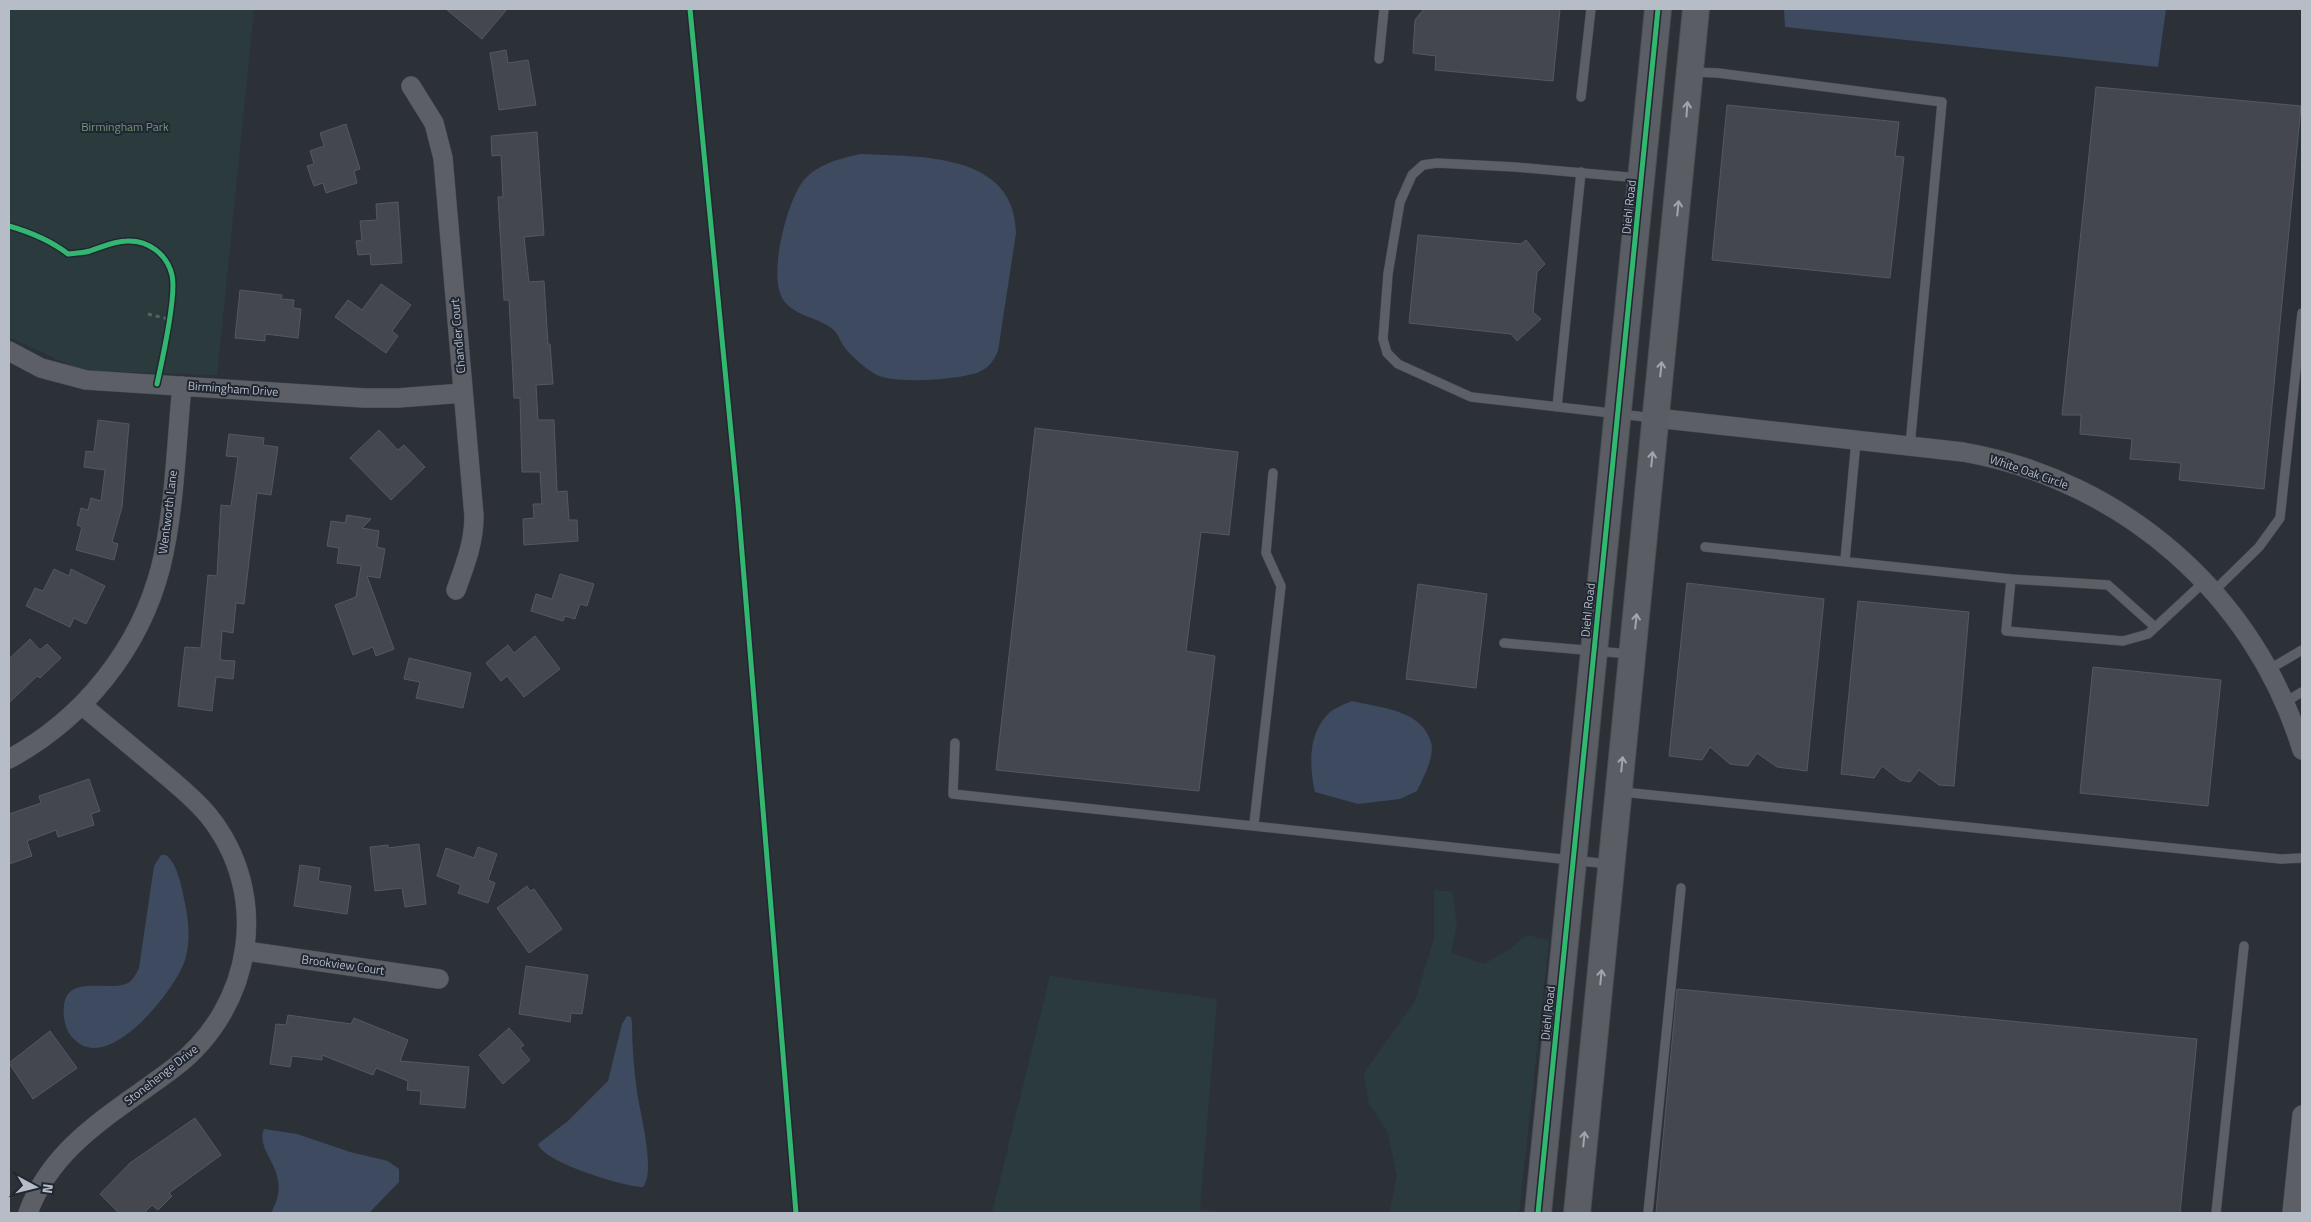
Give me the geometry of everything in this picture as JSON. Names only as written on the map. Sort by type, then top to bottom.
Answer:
[{"type":"street","name":"Diehl Road","points":[[1538,1213],[1658,9]]},
{"type":"street","points":[[1577,1213],[1696,9]]},
{"type":"street","name":"Chandler Court","points":[[411,86],[434,123],[443,158],[474,534],[456,590]]},
{"type":"street","name":"Birmingham Drive","points":[[9,351],[41,368],[86,380],[364,398],[398,398],[463,393]]},
{"type":"street","name":"Wentworth Lane","points":[[9,760],[24,751],[83,706],[128,646],[155,585],[167,537],[182,386]]},
{"type":"street","name":"White Oak Circle","points":[[1656,418],[1963,452],[2009,463],[2081,490],[2112,507],[2152,534],[2209,587],[2233,613],[2285,702],[2302,750]]},
{"type":"street","name":"Stonehenge Drive","points":[[28,1213],[42,1181],[72,1143],[176,1066],[209,1036],[232,998],[241,975],[246,952],[247,928],[238,875],[221,835],[209,817],[192,798],[83,706]]},
{"type":"street","name":"Brookview Court","points":[[246,952],[439,979]]},
{"type":"street","points":[[2292,1213],[2302,1115]]},
{"type":"lane","points":[[1379,59],[1384,9]]},
{"type":"lane","points":[[1581,98],[1591,9]]},
{"type":"lane","points":[[1690,72],[1718,73],[1942,102],[1910,446]]},
{"type":"lane","points":[[1642,178],[1581,172],[1437,163],[1423,165],[1412,175],[1400,202],[1388,274],[1383,339],[1387,353],[1398,364],[1471,397],[1656,418]]},
{"type":"lane","points":[[1557,407],[1581,172]]},
{"type":"lane","points":[[2011,578],[2006,631],[2123,642],[2148,634],[2259,547],[2280,518],[2302,313]]},
{"type":"lane","points":[[1846,560],[1856,441]]},
{"type":"lane","points":[[1254,824],[1281,586],[1266,553],[1273,473]]},
{"type":"lane","points":[[1705,547],[2011,578],[2108,585],[2155,627]]},
{"type":"lane","points":[[1504,643],[1633,655]]},
{"type":"lane","points":[[2268,670],[2302,650]]},
{"type":"lane","points":[[2285,702],[2302,692]]},
{"type":"lane","points":[[955,743],[953,794],[1254,824],[1612,864]]},
{"type":"lane","points":[[1619,792],[2281,859],[2302,858]]},
{"type":"lane","points":[[1648,1213],[1681,888]]},
{"type":"lane","points":[[2216,1213],[2244,946]]},
{"type":"path","points":[[167,328],[170,310]]},
{"type":"path","points":[[148,314],[168,319]]},
{"type":"green space","name":"Birmingham Park","points":[[9,9],[254,9],[217,375],[98,371],[74,367],[9,337]]},
{"type":"green space","points":[[1434,890],[1452,892],[1457,925],[1451,953],[1484,964],[1509,950],[1526,935],[1549,940],[1519,1213],[1389,1213],[1397,1176],[1387,1130],[1369,1104],[1364,1073],[1415,1001],[1434,938]]},
{"type":"green space","points":[[1050,976],[1217,999],[1200,1209],[1225,1213],[992,1213]]},
{"type":"water","points":[[1784,9],[2166,9],[2158,67],[1785,27]]},
{"type":"water","points":[[861,154],[910,156],[960,164],[982,173],[1000,187],[1011,206],[1016,233],[998,351],[995,358],[983,370],[970,375],[928,380],[886,378],[877,375],[852,356],[833,329],[794,310],[784,301],[779,291],[777,277],[778,260],[780,242],[795,194],[806,177],[820,167],[836,160]]},
{"type":"water","points":[[1352,701],[1387,708],[1409,716],[1426,731],[1432,748],[1428,767],[1417,791],[1400,799],[1358,804],[1315,792],[1311,761],[1317,731],[1321,722],[1330,712]]},
{"type":"water","points":[[161,855],[166,855],[174,864],[179,877],[188,918],[188,948],[184,963],[166,994],[134,1028],[117,1041],[99,1048],[83,1046],[67,1030],[64,1013],[65,1000],[69,993],[76,988],[121,985],[128,983],[134,977],[139,968],[154,866]]},
{"type":"water","points":[[627,1016],[631,1017],[632,1023],[636,1084],[648,1155],[647,1179],[643,1187],[619,1183],[568,1166],[543,1151],[538,1144],[568,1121],[608,1081],[622,1024]]},
{"type":"water","points":[[264,1129],[297,1134],[350,1152],[388,1161],[399,1169],[399,1182],[369,1213],[271,1213],[279,1186],[277,1175],[264,1147],[262,1138]]},
{"type":"building","points":[[446,9],[507,9],[482,39]]},
{"type":"building","points":[[1424,9],[1560,9],[1553,81],[1435,70],[1436,56],[1413,53],[1415,20]]},
{"type":"building","points":[[506,50],[508,63],[528,60],[536,105],[499,110],[490,53]]},
{"type":"building","points":[[2096,87],[2301,106],[2264,489],[2179,480],[2181,463],[2130,459],[2132,439],[2080,434],[2081,415],[2062,415]]},
{"type":"building","points":[[1727,105],[1899,122],[1895,156],[1904,157],[1890,278],[1712,260]]},
{"type":"building","points":[[346,124],[360,169],[354,171],[357,183],[326,193],[323,183],[314,186],[307,166],[314,164],[310,151],[324,146],[320,133]]},
{"type":"building","points":[[537,132],[544,235],[524,237],[529,282],[544,281],[553,384],[536,385],[538,420],[554,420],[557,492],[567,491],[569,520],[577,520],[578,541],[524,545],[523,519],[534,518],[533,504],[542,504],[540,472],[522,472],[520,398],[514,398],[509,300],[504,300],[498,197],[503,197],[501,155],[492,156],[491,136]]},
{"type":"building","points":[[398,202],[402,263],[371,265],[370,254],[358,255],[356,241],[362,240],[360,221],[377,220],[376,204]]},
{"type":"building","points":[[1418,235],[1521,244],[1526,240],[1545,264],[1537,272],[1533,312],[1541,319],[1517,341],[1511,334],[1409,323]]},
{"type":"building","points":[[381,284],[411,305],[392,331],[398,336],[386,353],[335,317],[348,300],[362,310]]},
{"type":"building","points":[[240,290],[282,295],[281,299],[294,300],[293,308],[301,309],[298,338],[265,334],[265,341],[235,338]]},
{"type":"building","points":[[98,420],[129,424],[122,507],[112,542],[118,544],[114,560],[76,550],[82,527],[77,525],[81,508],[88,510],[91,498],[101,501],[105,470],[84,467],[86,451],[94,452]]},
{"type":"building","points":[[1035,428],[1238,452],[1229,535],[1201,532],[1186,651],[1215,656],[1199,791],[996,770]]},
{"type":"building","points":[[379,430],[398,450],[404,445],[425,467],[391,500],[350,458]]},
{"type":"building","points":[[229,434],[264,438],[263,445],[278,447],[271,495],[257,493],[244,604],[236,603],[233,633],[222,631],[220,660],[235,661],[233,679],[216,677],[212,711],[178,706],[185,647],[201,648],[208,575],[217,576],[221,505],[231,506],[238,457],[226,456]]},
{"type":"building","points":[[347,515],[371,519],[362,528],[379,531],[377,547],[385,549],[380,578],[367,576],[394,649],[376,656],[373,647],[353,655],[335,605],[356,597],[361,566],[337,563],[339,548],[327,546],[331,521],[345,523]]},
{"type":"building","points":[[54,569],[69,576],[71,569],[105,586],[86,624],[74,618],[70,627],[26,606],[35,588],[43,591]]},
{"type":"building","points":[[560,574],[594,584],[587,606],[580,604],[575,619],[565,616],[563,621],[531,611],[536,594],[552,599]]},
{"type":"building","points":[[1687,583],[1824,599],[1807,771],[1777,767],[1757,753],[1748,766],[1730,764],[1710,747],[1702,760],[1669,756]]},
{"type":"building","points":[[1418,584],[1487,594],[1476,688],[1406,679]]},
{"type":"building","points":[[1858,601],[1969,612],[1954,786],[1939,785],[1919,770],[1910,782],[1900,780],[1882,766],[1874,778],[1841,774]]},
{"type":"building","points":[[535,636],[560,669],[524,697],[507,676],[501,681],[486,663],[508,645],[514,653]]},
{"type":"building","points":[[30,639],[40,650],[47,644],[61,658],[40,678],[37,676],[9,703],[9,659]]},
{"type":"building","points":[[409,658],[471,673],[463,708],[416,698],[420,682],[404,679]]},
{"type":"building","points":[[2093,667],[2221,680],[2208,806],[2080,793]]},
{"type":"building","points":[[89,779],[100,811],[91,814],[94,825],[58,837],[56,830],[27,841],[32,856],[9,864],[9,814],[41,803],[39,796]]},
{"type":"building","points":[[419,844],[426,904],[405,907],[402,888],[375,891],[370,847],[388,845],[388,848]]},
{"type":"building","points":[[478,847],[497,854],[488,880],[495,883],[488,903],[458,893],[461,885],[437,876],[446,848],[474,858]]},
{"type":"building","points":[[300,865],[320,868],[318,881],[351,886],[347,914],[294,906]]},
{"type":"building","points":[[527,886],[530,891],[534,889],[562,929],[529,953],[497,908]]},
{"type":"building","points":[[526,966],[588,975],[582,1014],[571,1013],[570,1022],[519,1014]]},
{"type":"building","points":[[1677,989],[2197,1039],[2180,1213],[1656,1213]]},
{"type":"building","points":[[288,1015],[351,1024],[354,1018],[408,1040],[400,1061],[469,1067],[465,1108],[420,1104],[421,1091],[407,1090],[408,1081],[376,1068],[373,1075],[322,1055],[322,1060],[292,1056],[290,1067],[270,1064],[276,1024],[286,1025]]},
{"type":"building","points":[[509,1028],[524,1045],[520,1048],[530,1060],[503,1084],[479,1055]]},
{"type":"building","points":[[50,1031],[77,1068],[33,1099],[9,1063]]},
{"type":"building","points":[[195,1118],[221,1155],[169,1193],[172,1196],[158,1210],[152,1205],[144,1213],[119,1213],[100,1194],[130,1163]]},
{"type":"cycle path","points":[[690,9],[738,504],[796,1213]]},
{"type":"cycle path","points":[[1538,1213],[1658,9]]},
{"type":"cycle path","points":[[9,226],[40,237],[68,254],[87,252],[122,241],[135,241],[149,246],[161,255],[169,267],[173,285],[168,329],[157,384]]}]
